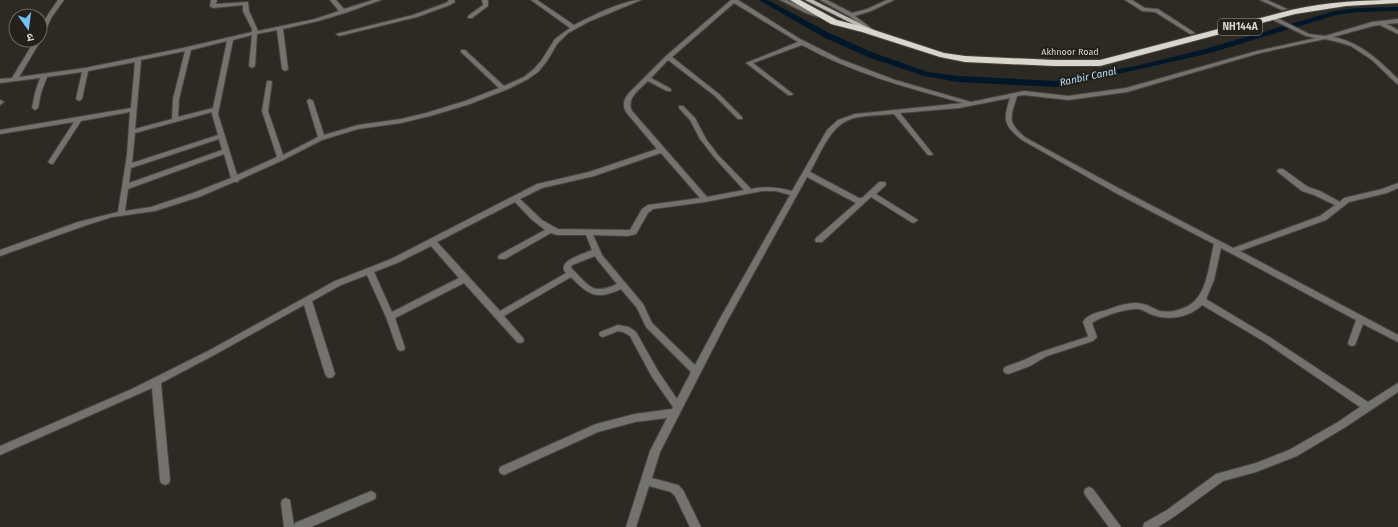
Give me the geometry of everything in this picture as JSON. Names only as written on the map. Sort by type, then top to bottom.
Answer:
[{"type":"highway","name":"Akhnoor Road","points":[[794,0],[818,15],[834,22],[873,32],[920,49],[965,59],[1083,63],[1100,63],[1273,18],[1337,4],[1373,1],[1398,1]]},
{"type":"highway","points":[[1083,63],[1093,58],[1284,9],[1328,0]]},
{"type":"main road","points":[[808,0],[873,32]]},
{"type":"street","points":[[48,18],[61,0]]},
{"type":"street","points":[[214,0],[213,6],[246,3],[246,11],[255,27],[252,66]]},
{"type":"street","points":[[333,0],[343,12]]},
{"type":"street","points":[[0,81],[85,70],[138,60],[255,32],[280,28],[343,12],[378,0]]},
{"type":"street","points":[[339,34],[415,16],[451,3],[451,0]]},
{"type":"street","points":[[470,17],[487,4],[486,0]]},
{"type":"street","points":[[534,0],[574,28]]},
{"type":"street","points":[[0,253],[81,224],[172,204],[235,180],[322,138],[354,128],[398,122],[424,116],[463,104],[530,76],[544,62],[557,39],[574,28],[638,0]]},
{"type":"street","points":[[705,200],[627,108],[628,99],[668,57],[734,0],[801,42],[832,58],[868,73],[970,104]]},
{"type":"street","points":[[783,0],[818,15]]},
{"type":"street","points":[[823,0],[851,15],[873,32]]},
{"type":"street","points":[[851,15],[872,10],[891,0]]},
{"type":"street","points":[[1128,0],[1143,10],[1156,10],[1192,33]]},
{"type":"street","points":[[1263,0],[1284,9]]},
{"type":"street","points":[[1273,18],[1303,33],[1328,37],[1346,42],[1374,59],[1398,82]]},
{"type":"street","points":[[631,527],[655,451],[721,324],[830,130],[836,124],[849,117],[970,104],[1014,95],[1034,93],[1068,98],[1127,90],[1259,52],[1328,37],[1381,22],[1398,21]]},
{"type":"street","points":[[1381,22],[1398,32]]},
{"type":"street","points":[[280,28],[285,69]]},
{"type":"street","points":[[231,38],[222,86],[215,109],[221,136],[235,180]]},
{"type":"street","points":[[790,94],[749,63],[801,42]]},
{"type":"street","points":[[14,80],[33,48]]},
{"type":"street","points":[[175,120],[176,99],[188,49]]},
{"type":"street","points":[[463,52],[503,88]]},
{"type":"street","points":[[668,57],[713,92],[740,118]]},
{"type":"street","points":[[121,214],[126,187],[138,60]]},
{"type":"street","points":[[79,99],[85,70]]},
{"type":"street","points":[[35,108],[44,76]]},
{"type":"street","points":[[647,78],[669,90]]},
{"type":"street","points":[[269,82],[265,111],[281,159]]},
{"type":"street","points":[[1014,95],[1007,119],[1011,128],[1021,136],[1049,153],[1398,339]]},
{"type":"street","points":[[310,101],[322,138]]},
{"type":"street","points":[[682,107],[693,119],[703,139],[716,156],[749,192]]},
{"type":"street","points":[[132,132],[215,109]]},
{"type":"street","points":[[0,132],[133,110]]},
{"type":"street","points":[[896,112],[930,154]]},
{"type":"street","points":[[51,162],[79,119]]},
{"type":"street","points":[[128,167],[221,136]]},
{"type":"street","points":[[0,451],[78,418],[156,382],[214,352],[338,283],[394,261],[540,186],[591,174],[662,150]]},
{"type":"street","points":[[126,187],[226,151]]},
{"type":"street","points":[[1281,171],[1305,190],[1317,193],[1340,205]]},
{"type":"street","points":[[806,173],[861,202]]},
{"type":"street","points":[[819,240],[882,184]]},
{"type":"street","points":[[1232,251],[1323,218],[1347,200],[1384,191],[1398,185]]},
{"type":"street","points":[[515,198],[550,230],[557,232],[631,233],[635,230],[645,211],[649,208],[768,189],[795,194]]},
{"type":"street","points":[[871,194],[914,220]]},
{"type":"street","points":[[502,257],[550,230]]},
{"type":"street","points":[[588,232],[596,252],[640,306],[649,324],[697,372]]},
{"type":"street","points":[[431,241],[464,279],[499,314],[520,340]]},
{"type":"street","points":[[1008,370],[1027,363],[1044,354],[1090,340],[1093,337],[1087,322],[1088,319],[1136,306],[1156,313],[1169,315],[1190,309],[1201,300],[1211,275],[1218,244]]},
{"type":"street","points":[[596,252],[569,263],[567,266],[572,273],[591,291],[602,293],[623,285]]},
{"type":"street","points":[[369,271],[390,316],[401,348]]},
{"type":"street","points":[[499,314],[572,273]]},
{"type":"street","points":[[390,316],[464,279]]},
{"type":"street","points":[[307,300],[330,374]]},
{"type":"street","points":[[1201,300],[1268,340],[1368,407]]},
{"type":"street","points":[[1352,343],[1361,318]]},
{"type":"street","points":[[603,334],[615,328],[623,327],[628,329],[633,334],[676,410]]},
{"type":"street","points":[[156,382],[165,480]]},
{"type":"street","points":[[1148,527],[1171,513],[1220,477],[1256,467],[1293,453],[1341,425],[1398,387]]},
{"type":"street","points":[[504,470],[596,428],[634,418],[676,410]]},
{"type":"street","points":[[646,481],[674,488],[679,493],[696,527]]},
{"type":"street","points":[[1089,492],[1116,527]]},
{"type":"street","points":[[299,527],[372,496]]},
{"type":"street","points":[[286,503],[289,527]]},
{"type":"waterway","name":"Ranbir Canal","points":[[763,0],[826,35],[871,55],[927,74],[958,79],[1056,84],[1136,68],[1207,51],[1335,13],[1357,10],[1398,9]]}]
